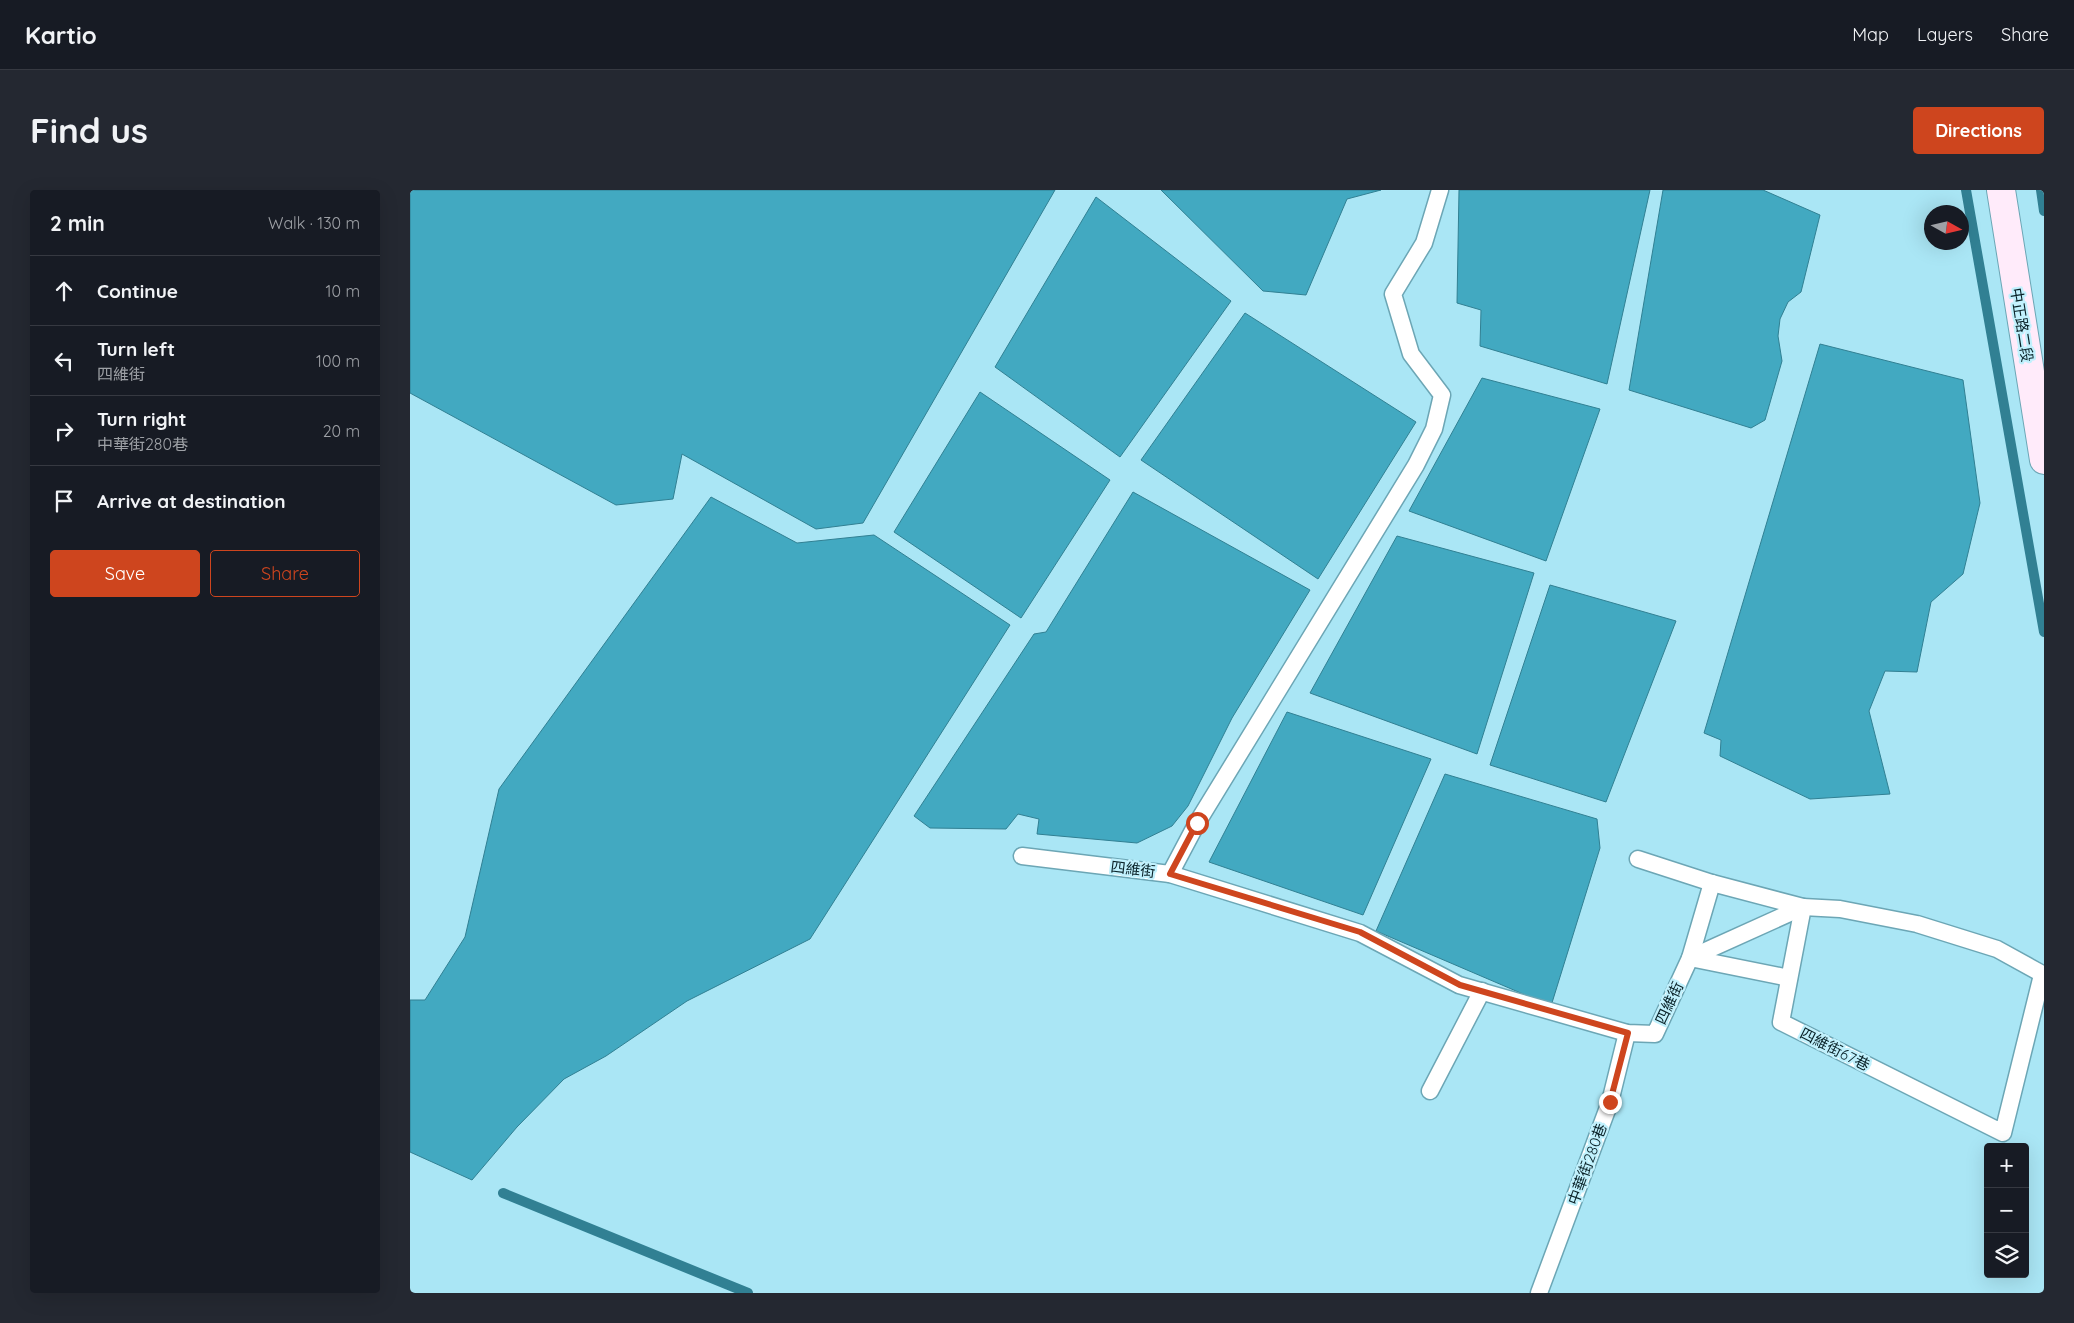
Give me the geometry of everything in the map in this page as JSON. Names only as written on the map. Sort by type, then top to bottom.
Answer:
[{"type":"main road","name":"中正路二段","points":[[2000,190],[2044,460]]},
{"type":"lane","points":[[1170,874],[1197,823],[1416,465],[1434,429],[1442,395],[1411,354],[1393,294],[1424,243],[1440,190]]},
{"type":"lane","name":"四維街","points":[[1022,856],[1170,874],[1360,932],[1460,985],[1628,1033],[1655,1034],[1690,958]]},
{"type":"lane","points":[[1638,859],[1712,883],[1803,907],[1840,909],[1917,924],[1997,949],[2043,975]]},
{"type":"lane","points":[[1690,958],[1712,883]]},
{"type":"lane","points":[[1690,958],[1803,907]]},
{"type":"lane","name":"四維街67巷","points":[[1803,907],[1781,1022],[2003,1133],[2043,975]]},
{"type":"lane","points":[[1690,958],[1790,978]]},
{"type":"lane","points":[[1430,1091],[1482,991]]},
{"type":"lane","name":"中華街280巷","points":[[1539,1293],[1610,1102],[1628,1033]]},
{"type":"water","points":[[410,190],[1055,190],[863,523],[816,529],[682,454],[673,499],[616,505],[410,393]]},
{"type":"water","points":[[1161,190],[1381,190],[1347,199],[1306,295],[1263,291]]},
{"type":"water","points":[[1459,190],[1650,190],[1607,384],[1480,346],[1481,310],[1457,303]]},
{"type":"water","points":[[1663,190],[1763,190],[1820,215],[1801,292],[1788,302],[1780,319],[1778,336],[1782,361],[1765,420],[1751,428],[1629,390]]},
{"type":"water","points":[[1096,197],[1231,301],[1120,457],[995,367]]},
{"type":"water","points":[[1245,313],[1416,422],[1318,579],[1141,460]]},
{"type":"water","points":[[1820,344],[1963,380],[1980,503],[1963,574],[1931,602],[1917,672],[1885,671],[1869,711],[1890,794],[1810,799],[1720,756],[1721,740],[1704,733]]},
{"type":"water","points":[[1482,378],[1600,409],[1546,561],[1409,511]]},
{"type":"water","points":[[980,392],[1110,480],[1021,618],[894,532]]},
{"type":"water","points":[[1133,492],[1310,590],[1232,718],[1188,806],[1172,826],[1137,843],[1037,834],[1039,819],[1018,814],[1006,829],[930,828],[914,816],[1034,634],[1046,632]]},
{"type":"water","points":[[711,497],[797,543],[874,535],[1010,625],[810,939],[687,1001],[606,1056],[564,1079],[517,1127],[472,1180],[410,1152],[410,1000],[425,1000],[465,937],[499,789]]},
{"type":"water","points":[[1397,536],[1534,573],[1477,754],[1310,693]]},
{"type":"water","points":[[1550,585],[1676,621],[1606,802],[1490,765]]},
{"type":"water","points":[[1287,712],[1431,759],[1363,915],[1209,862]]},
{"type":"water","points":[[1445,774],[1597,819],[1600,848],[1551,1006],[1376,931]]},
{"type":"waterway","points":[[1966,190],[2044,632]]},
{"type":"waterway","points":[[2041,190],[2044,211]]},
{"type":"waterway","points":[[503,1193],[748,1293]]},
{"type":"route","points":[[1197,823],[1170,874],[1360,932],[1460,985],[1628,1033],[1610,1102]]}]
